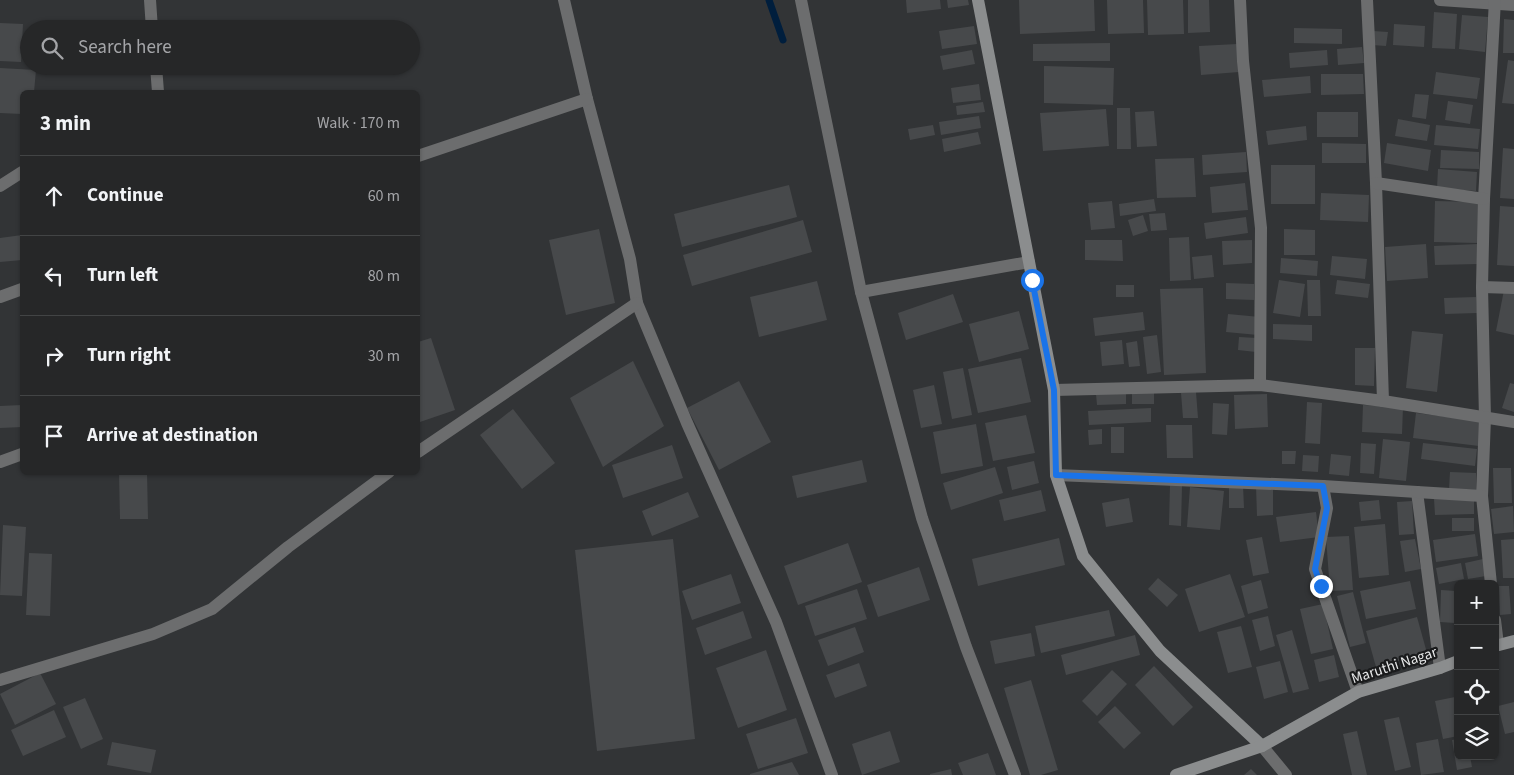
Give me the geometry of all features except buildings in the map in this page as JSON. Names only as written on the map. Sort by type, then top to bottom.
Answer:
[{"type":"street","points":[[150,0],[151,20]]},
{"type":"street","points":[[564,0],[587,99],[630,259],[636,303],[687,423],[776,622],[832,775]]},
{"type":"street","points":[[801,0],[861,292],[922,518],[966,647],[1015,775]]},
{"type":"street","points":[[978,0],[1054,390],[1056,475],[1083,556],[1160,651],[1262,746],[1286,775]]},
{"type":"street","points":[[1240,0],[1243,61],[1261,228],[1260,385]]},
{"type":"street","points":[[1367,0],[1376,184],[1383,401]]},
{"type":"street","points":[[1440,0],[1495,2],[1514,5]]},
{"type":"street","points":[[1492,580],[1482,496],[1485,418],[1482,287],[1484,199],[1495,2]]},
{"type":"street","points":[[157,75],[158,90]]},
{"type":"street","points":[[420,155],[587,99]]},
{"type":"street","points":[[0,186],[20,173]]},
{"type":"street","points":[[1376,184],[1484,199]]},
{"type":"street","points":[[861,292],[1029,262]]},
{"type":"street","points":[[1482,287],[1514,288]]},
{"type":"street","points":[[0,297],[20,290]]},
{"type":"street","points":[[420,451],[636,303]]},
{"type":"street","points":[[1054,390],[1260,385],[1383,401],[1514,422]]},
{"type":"street","points":[[0,462],[20,455]]},
{"type":"street","points":[[0,680],[153,634],[212,609],[288,547],[385,475]]},
{"type":"street","points":[[1056,475],[1323,486],[1482,496]]},
{"type":"street","points":[[1323,486],[1327,508],[1315,569],[1358,692]]},
{"type":"street","points":[[1417,492],[1440,668]]},
{"type":"street","points":[[1499,645],[1514,640]]},
{"type":"street","name":"Maruthi Nagar","points":[[1176,775],[1262,746],[1358,692],[1454,663]]},
{"type":"waterway","points":[[769,0],[783,40]]},
{"type":"route","points":[[1032,280],[1054,390],[1056,475],[1323,486],[1327,508],[1315,569],[1321,586]]}]
